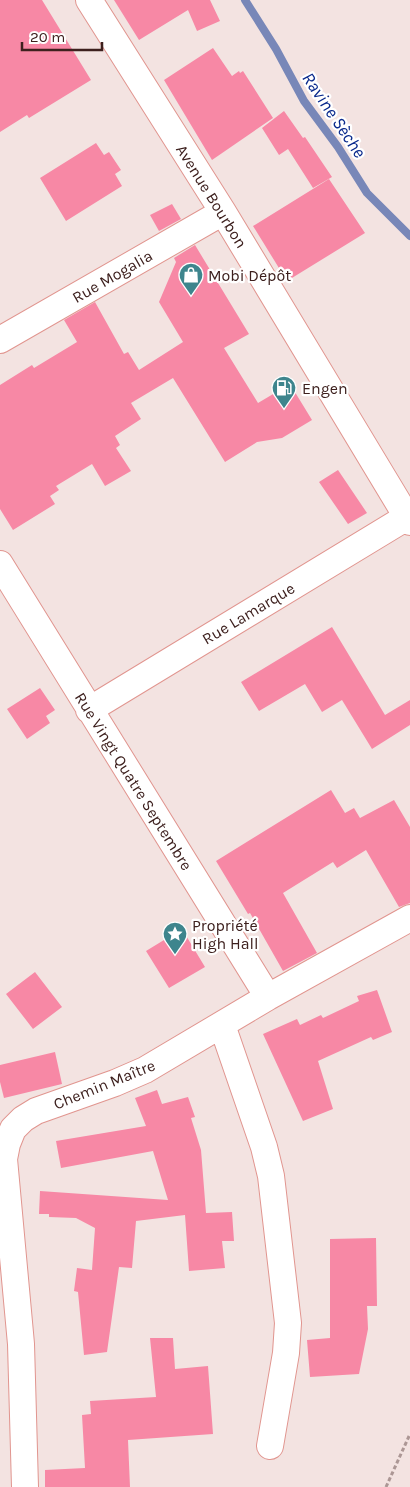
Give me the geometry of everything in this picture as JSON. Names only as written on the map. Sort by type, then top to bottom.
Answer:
[{"type":"street","name":"Avenue Bourbon","points":[[89,0],[223,212],[409,519]]},
{"type":"street","name":"Rue Mogalia","points":[[0,340],[223,212]]},
{"type":"street","name":"Rue Lamarque","points":[[89,710],[409,519]]},
{"type":"street","name":"Rue Vingt Quatre Septembre","points":[[0,564],[268,997]]},
{"type":"street","name":"Chemin Maître","points":[[25,1487],[11,1344],[4,1159],[13,1129],[23,1119],[36,1111],[115,1083],[145,1070],[268,997],[410,918]]},
{"type":"street","points":[[222,1025],[264,1147],[271,1176],[288,1323],[286,1353],[270,1446]]},
{"type":"path","points":[[386,1487],[410,1434]]},
{"type":"building","points":[[0,0],[42,0],[91,80],[29,118],[27,115],[0,132]]},
{"type":"building","points":[[114,0],[210,0],[220,21],[197,31],[188,10],[139,40]]},
{"type":"building","points":[[213,48],[232,76],[239,71],[240,73],[243,71],[273,118],[212,160],[164,80]]},
{"type":"building","points":[[284,111],[303,138],[305,137],[332,177],[313,188],[288,149],[279,155],[262,128]]},
{"type":"building","points":[[96,143],[104,155],[109,152],[121,170],[115,174],[122,186],[66,221],[40,178]]},
{"type":"building","points":[[329,179],[365,233],[287,281],[253,226]]},
{"type":"building","points":[[172,204],[181,219],[159,231],[150,215]]},
{"type":"building","points":[[195,245],[249,334],[224,348],[258,403],[290,384],[312,420],[282,438],[257,442],[225,462],[173,378],[131,403],[141,419],[115,436],[120,445],[116,448],[131,471],[105,486],[92,464],[56,486],[59,490],[50,496],[55,504],[13,530],[0,509],[0,385],[32,365],[34,368],[77,342],[64,320],[95,302],[124,354],[128,352],[139,370],[183,342],[159,302],[176,262],[174,258]]},
{"type":"building","points":[[338,470],[367,513],[348,524],[319,482]]},
{"type":"building","points":[[332,627],[385,715],[410,700],[410,725],[372,749],[342,700],[322,712],[305,684],[259,711],[241,682]]},
{"type":"building","points":[[40,688],[55,710],[46,716],[50,723],[27,739],[7,709]]},
{"type":"building","points":[[331,790],[345,813],[354,808],[360,818],[394,800],[410,827],[410,903],[399,907],[366,850],[337,868],[333,862],[283,893],[317,953],[283,971],[250,913],[248,914],[216,861]]},
{"type":"building","points":[[182,929],[205,967],[169,988],[146,951]]},
{"type":"building","points":[[35,972],[62,1007],[33,1029],[6,994]]},
{"type":"building","points":[[377,990],[392,1032],[373,1040],[371,1037],[318,1061],[333,1109],[303,1121],[263,1034],[297,1019],[300,1025],[321,1015],[323,1018],[359,1001],[357,996]]},
{"type":"building","points":[[55,1052],[62,1084],[4,1098],[0,1082],[0,1065]]},
{"type":"building","points":[[157,1090],[162,1104],[188,1097],[195,1117],[191,1118],[201,1150],[206,1213],[232,1212],[234,1241],[222,1241],[225,1268],[189,1271],[185,1215],[136,1221],[132,1268],[119,1267],[107,1352],[84,1355],[78,1292],[74,1291],[77,1268],[92,1270],[95,1228],[76,1218],[49,1217],[49,1214],[39,1214],[40,1191],[168,1200],[153,1151],[61,1168],[56,1141],[146,1126],[135,1098]]},
{"type":"building","points":[[376,1238],[377,1306],[367,1306],[368,1329],[359,1374],[310,1377],[307,1340],[330,1338],[330,1239]]},
{"type":"building","points":[[150,1338],[173,1338],[175,1369],[208,1366],[213,1434],[128,1440],[130,1487],[45,1487],[45,1470],[85,1468],[82,1415],[91,1414],[90,1401],[156,1397]]},
{"type":"waterway","name":"Ravine Sèche","points":[[245,0],[276,49],[304,101],[338,147],[367,193],[410,236]]},
{"type":"place","name":"Mobi Dépôt","points":[[191,296]]},
{"type":"place","name":"Engen","points":[[284,409]]},
{"type":"place","name":"Propriété High Hall","points":[[175,955]]}]
